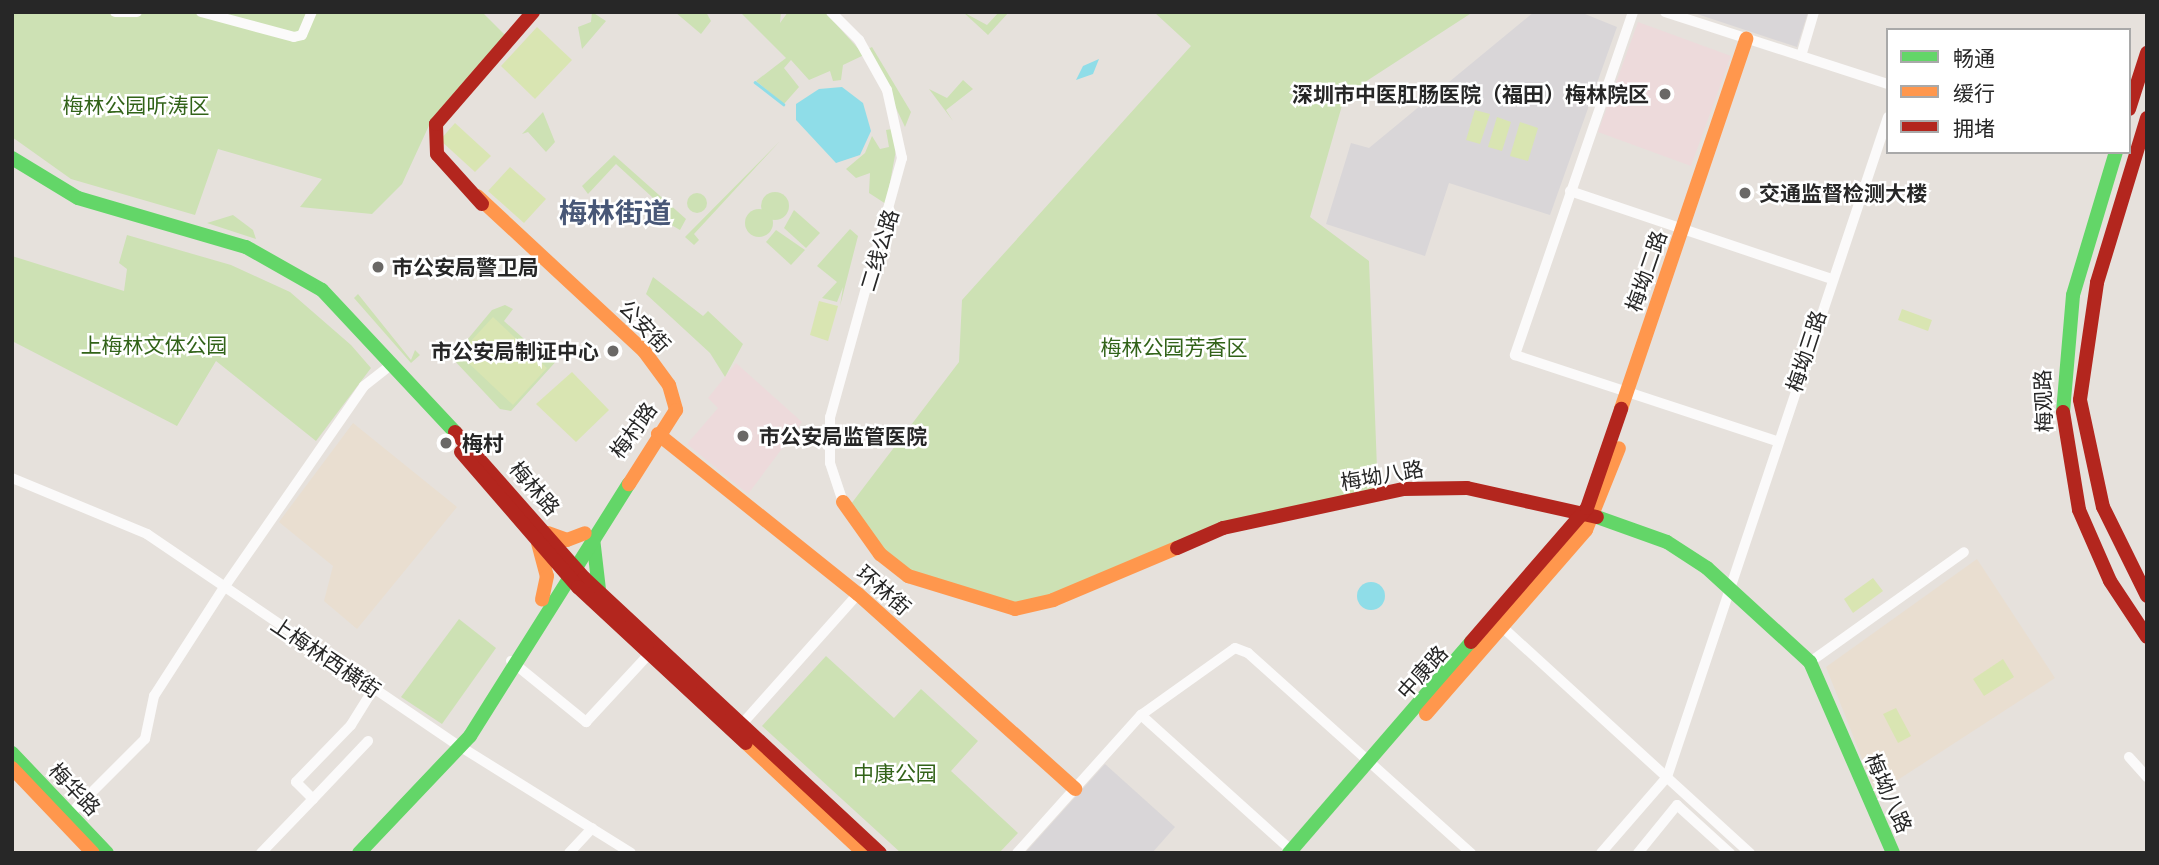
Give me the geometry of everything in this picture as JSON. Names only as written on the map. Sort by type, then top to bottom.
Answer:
[{"type":"main road","name":"公安街","points":[[533,12],[436,124],[433,144],[477,196],[644,351],[676,406]]},
{"type":"main road","name":"公安街","points":[[452,105],[539,12]]},
{"type":"main road","name":"梅坳二路","points":[[1589,516],[1750,40]]},
{"type":"main road","points":[[2131,103],[2147,52]]},
{"type":"main road","name":"梅观路","points":[[2147,118],[2097,282],[2080,400],[2103,507],[2147,596]]},
{"type":"main road","name":"梅观路","points":[[2115,154],[2073,295],[2061,397],[2079,510],[2110,581],[2147,638]]},
{"type":"main road","name":"梅林路","points":[[12,158],[78,198],[246,247],[311,282],[365,330],[569,567],[650,653],[864,853]]},
{"type":"main road","name":"梅林路","points":[[12,166],[87,208],[217,243],[279,269],[347,323],[540,533]]},
{"type":"main road","name":"梅村路","points":[[359,853],[457,744],[514,663],[544,605],[660,435],[676,406]]},
{"type":"main road","name":"环林街","points":[[660,435],[858,594],[1075,789]]},
{"type":"main road","name":"梅坳八路","points":[[843,502],[880,554],[908,576],[1015,609],[1053,600],[1223,528],[1403,489],[1467,488],[1589,516],[1667,542],[1728,586],[1810,662],[1893,853]]},
{"type":"main road","name":"中康路","points":[[1293,852],[1499,624],[1589,516]]},
{"type":"main road","points":[[540,533],[567,540],[589,536],[598,598],[565,598],[544,605],[547,576],[540,533]]},
{"type":"main road","name":"梅林路","points":[[598,598],[742,724],[880,853]]},
{"type":"main road","name":"梅村路","points":[[346,853],[457,744]]},
{"type":"main road","name":"梅华路","points":[[12,753],[107,853]]},
{"type":"main road","name":"梅华路","points":[[12,768],[93,853]]},
{"type":"street","points":[[115,12],[137,12]]},
{"type":"street","points":[[201,12],[294,37],[302,35],[312,12]]},
{"type":"street","name":"二线公路","points":[[831,12],[878,72],[899,124],[902,158],[832,405],[830,463],[843,502]]},
{"type":"street","points":[[1633,12],[1515,355],[1777,441]]},
{"type":"street","points":[[1665,12],[1886,83]]},
{"type":"street","points":[[1801,56],[1814,12]]},
{"type":"street","name":"梅坳三路","points":[[1667,777],[1829,278],[1886,122]]},
{"type":"street","points":[[1570,191],[1829,278]]},
{"type":"street","points":[[70,814],[145,739],[154,696],[223,589],[363,386],[388,367]]},
{"type":"street","name":"上梅林西横街","points":[[12,478],[147,534],[223,589],[457,744],[631,853]]},
{"type":"street","points":[[1810,662],[1964,552]]},
{"type":"street","points":[[742,724],[858,594]]},
{"type":"street","points":[[1499,624],[1750,853]]},
{"type":"street","points":[[1017,853],[1141,715],[1229,651],[1241,649],[1471,853]]},
{"type":"street","points":[[514,663],[586,722],[650,653]]},
{"type":"street","points":[[313,799],[296,782],[351,725],[374,688]]},
{"type":"street","points":[[1141,715],[1293,852]]},
{"type":"street","points":[[261,853],[368,741]]},
{"type":"street","points":[[2129,757],[2147,777]]},
{"type":"street","points":[[1601,853],[1667,777]]},
{"type":"street","points":[[1638,853],[1677,804],[1731,853]]},
{"type":"street","points":[[569,853],[592,828]]},
{"type":"shaded area","points":[[1534,12],[1580,12],[1617,27],[1550,215],[1449,183],[1425,256],[1326,224],[1351,143],[1369,148]]},
{"type":"shaded area","points":[[1691,12],[1808,12],[1797,47]]},
{"type":"shaded area","name":"深圳市中医肛肠医院（福田）梅林院区","points":[[1638,22],[1731,56],[1691,166],[1598,132]]},
{"type":"shaded area","name":"市公安局监管医院","points":[[736,363],[802,422],[748,494],[687,444],[718,408],[708,398]]},
{"type":"shaded area","points":[[353,423],[457,507],[357,629],[324,601],[333,566],[279,522]]},
{"type":"shaded area","points":[[1977,559],[2055,678],[1876,794],[1826,667]]},
{"type":"shaded area","points":[[1105,764],[1175,827],[1152,853],[1025,853]]},
{"type":"green space","name":"梅林公园听涛区","points":[[12,12],[482,12],[505,35],[432,119],[402,184],[372,214],[300,207],[322,179],[218,149],[195,215],[71,179],[12,137]]},
{"type":"green space","points":[[592,12],[606,21],[582,49],[578,27],[591,22]]},
{"type":"green space","points":[[675,12],[706,12],[711,21],[701,34]]},
{"type":"green space","points":[[740,12],[781,12],[780,23],[788,12],[825,12],[864,55],[843,65],[841,80],[833,81],[830,71],[809,80],[791,60],[784,68],[799,87],[784,104],[756,81],[786,58]]},
{"type":"green space","points":[[963,12],[987,25],[999,12],[1009,12],[988,35]]},
{"type":"green space","name":"梅林公园芳香区","points":[[1154,12],[1473,12],[1345,95],[1310,217],[1369,261],[1378,494],[1235,525],[1015,609],[898,569],[851,504],[959,362],[962,300],[1191,46]]},
{"type":"green space","points":[[537,27],[572,60],[535,99],[501,66]]},
{"type":"green space","points":[[872,47],[911,112],[905,127],[868,49]]},
{"type":"green space","points":[[963,80],[973,89],[946,110],[953,121],[929,89],[947,98]]},
{"type":"green space","points":[[1475,110],[1490,114],[1480,144],[1466,140]]},
{"type":"green space","points":[[543,112],[555,142],[546,152],[528,132],[522,134]]},
{"type":"green space","points":[[1497,117],[1511,122],[1502,151],[1488,147]]},
{"type":"green space","points":[[1520,122],[1538,128],[1528,161],[1510,156]]},
{"type":"green space","points":[[455,123],[491,156],[475,172],[440,140]]},
{"type":"green space","points":[[892,129],[896,150],[886,204],[869,193],[870,173],[856,178],[846,169],[865,153],[872,136],[880,149],[889,147],[886,130]]},
{"type":"green space","points":[[780,141],[694,234],[699,240],[694,245],[685,237]]},
{"type":"green space","points":[[614,155],[686,219],[680,230],[659,218],[664,208],[616,164],[588,194],[582,186]]},
{"type":"green space","points":[[510,167],[546,199],[524,223],[488,191]]},
{"type":"green space","points":[[775,192],[785,196],[789,206],[785,216],[775,220],[765,216],[761,206],[765,196]]},
{"type":"green space","points":[[693,193],[701,193],[707,203],[701,213],[693,213],[687,207],[687,199]]},
{"type":"green space","points":[[759,209],[769,213],[773,223],[769,233],[759,237],[749,233],[745,223],[749,213]]},
{"type":"green space","points":[[794,210],[820,233],[806,248],[784,228]]},
{"type":"green space","points":[[233,215],[253,230],[256,239],[207,223]]},
{"type":"green space","points":[[850,229],[858,236],[840,306],[843,287],[837,302],[822,298],[837,282],[817,266]]},
{"type":"green space","points":[[776,230],[805,250],[791,265],[766,242]]},
{"type":"green space","name":"上梅林文体公园","points":[[127,235],[231,265],[290,292],[351,345],[371,368],[316,441],[216,361],[177,426],[12,341],[12,256],[124,291],[127,269],[119,263]]},
{"type":"green space","points":[[653,277],[703,316],[708,311],[743,344],[725,377],[710,353],[646,294]]},
{"type":"green space","points":[[358,294],[411,360],[415,350],[420,355],[411,363],[354,298]]},
{"type":"green space","points":[[819,301],[838,306],[828,341],[810,335]]},
{"type":"green space","points":[[505,305],[513,309],[504,321],[544,357],[554,347],[560,357],[511,411],[500,409],[452,358],[492,310]]},
{"type":"green space","points":[[1902,309],[1932,320],[1928,331],[1898,320]]},
{"type":"green space","points":[[493,317],[547,368],[513,405],[459,354]]},
{"type":"green space","points":[[572,372],[609,410],[576,442],[536,404]]},
{"type":"green space","points":[[1873,578],[1883,591],[1853,613],[1844,599]]},
{"type":"green space","points":[[459,619],[496,648],[442,724],[401,697]]},
{"type":"green space","name":"中康公园","points":[[826,656],[894,718],[921,689],[978,741],[951,771],[1018,833],[999,853],[901,853],[762,726]]},
{"type":"green space","points":[[2003,659],[2014,677],[1984,696],[1973,679]]},
{"type":"green space","points":[[1896,708],[1911,736],[1898,743],[1883,714]]},
{"type":"water","points":[[1099,59],[1093,74],[1076,80],[1083,66]]},
{"type":"water","points":[[842,87],[863,103],[871,131],[860,155],[836,163],[796,120],[796,104],[819,89]]},
{"type":"water","points":[[1371,582],[1381,586],[1385,596],[1381,606],[1371,610],[1361,606],[1357,596],[1361,586]]},
{"type":"waterway","points":[[755,82],[783,104]]},
{"type":"traffic: fast","points":[[2063,412],[2073,295],[2115,154]]},
{"type":"traffic: fast","points":[[12,158],[78,198],[246,247],[322,290],[455,432]]},
{"type":"traffic: fast","points":[[359,853],[470,736],[629,484]]},
{"type":"traffic: fast","points":[[1597,517],[1667,542],[1707,568],[1810,662],[1893,853]]},
{"type":"traffic: fast","points":[[593,538],[599,590]]},
{"type":"traffic: fast","points":[[1289,853],[1471,642]]},
{"type":"traffic: fast","points":[[12,753],[107,853]]},
{"type":"traffic: slow","points":[[1621,409],[1746,39]]},
{"type":"traffic: slow","points":[[477,196],[644,351],[669,385],[676,410],[629,484]]},
{"type":"traffic: slow","points":[[658,434],[858,594],[1075,789]]},
{"type":"traffic: slow","points":[[1426,714],[1586,530],[1619,448]]},
{"type":"traffic: slow","points":[[843,502],[880,554],[908,576],[1015,609],[1053,600],[1177,548]]},
{"type":"traffic: slow","points":[[548,533],[567,540],[585,533]]},
{"type":"traffic: slow","points":[[538,543],[547,576],[542,599]]},
{"type":"traffic: slow","points":[[746,743],[864,853]]},
{"type":"traffic: slow","points":[[12,768],[93,853]]},
{"type":"traffic: jam","points":[[482,204],[437,154],[436,124],[533,12]]},
{"type":"traffic: jam","points":[[2131,103],[2147,53]]},
{"type":"traffic: jam","points":[[2147,118],[2097,283],[2080,400],[2103,507],[2147,596]]},
{"type":"traffic: jam","points":[[1471,642],[1587,508],[1621,409]]},
{"type":"traffic: jam","points":[[2063,412],[2079,510],[2110,581],[2147,637]]},
{"type":"traffic: jam","points":[[455,432],[584,578],[880,853]]},
{"type":"traffic: jam","points":[[461,452],[578,587],[746,743]]},
{"type":"traffic: jam","points":[[1177,548],[1223,528],[1403,489],[1467,488],[1597,517]]},
{"type":"place","name":"深圳市中医肛肠医院（福田）梅林院区","points":[[1665,94]]},
{"type":"place","name":"交通监督检测大楼","points":[[1745,193]]},
{"type":"place","name":"市公安局警卫局","points":[[378,267]]},
{"type":"place","name":"市公安局制证中心","points":[[613,351]]},
{"type":"place","name":"市公安局监管医院","points":[[743,436]]},
{"type":"place","name":"梅村","points":[[446,443]]},
{"type":"district","name":"梅林街道","points":[[615,213]]}]
